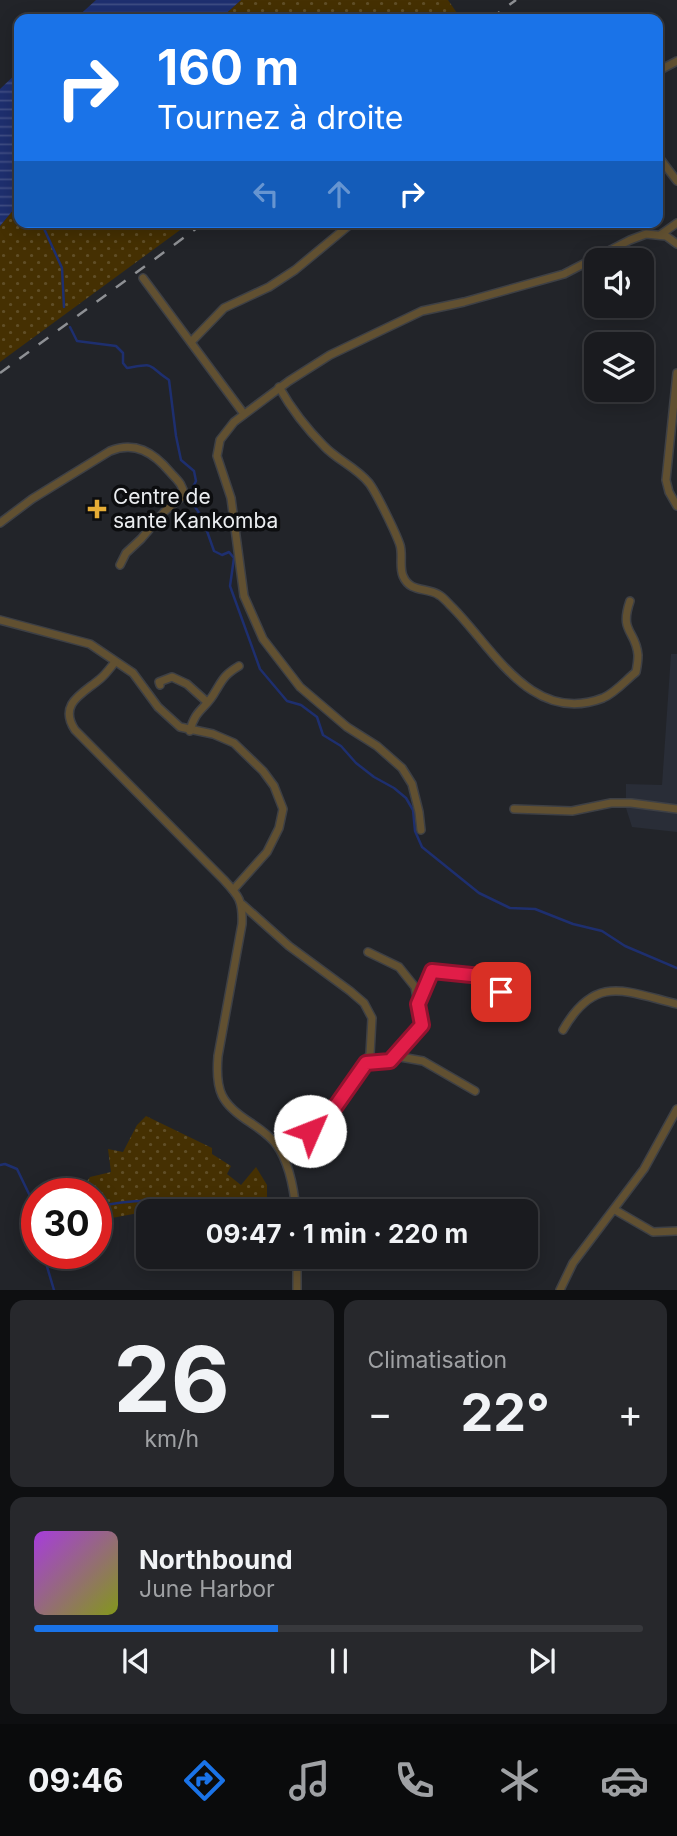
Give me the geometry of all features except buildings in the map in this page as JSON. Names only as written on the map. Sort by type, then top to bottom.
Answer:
[{"type":"street","points":[[663,163],[677,181]]},
{"type":"street","points":[[660,235],[677,223]]},
{"type":"street","points":[[191,342],[224,308],[295,270],[346,228]]},
{"type":"street","points":[[421,830],[412,784],[402,768],[377,747],[346,727],[300,687],[263,639],[244,596],[231,498],[217,456],[220,440],[244,414],[279,387],[330,355],[422,311],[564,274],[646,234],[660,235],[677,244]]},
{"type":"street","points":[[143,278],[244,414]]},
{"type":"street","points":[[677,373],[666,480],[677,506]]},
{"type":"street","points":[[279,387],[300,421],[309,427],[324,447],[368,481],[376,492],[400,545],[402,575],[408,584],[415,589],[438,594],[521,684],[544,697],[566,702],[589,702],[605,697],[636,672],[638,653],[626,627],[625,615],[630,601]]},
{"type":"street","points":[[0,523],[32,499],[110,451],[123,446],[138,447],[161,461],[183,486],[184,495],[165,511],[126,553],[120,565]]},
{"type":"street","points":[[0,620],[90,644],[133,673],[158,707],[180,727],[213,734],[234,743],[245,752],[274,786],[283,809],[279,828],[267,852],[233,890]]},
{"type":"street","points":[[115,662],[102,678],[73,701],[69,720],[75,730],[233,890],[243,905],[289,946],[364,1003],[372,1018],[371,1046],[366,1063],[349,1090],[323,1122],[310,1131],[276,1143]]},
{"type":"street","points":[[190,731],[193,717],[215,693],[220,681],[239,666]]},
{"type":"street","points":[[160,685],[159,681],[172,677],[187,684],[207,702]]},
{"type":"street","points":[[514,809],[572,811],[621,803],[677,809]]},
{"type":"street","points":[[243,905],[216,1076],[224,1102],[232,1111],[264,1131],[276,1143],[290,1178],[294,1199]]},
{"type":"street","points":[[366,1063],[390,1061],[422,1025],[415,987],[399,967],[368,952]]},
{"type":"street","points":[[418,1004],[432,971],[481,976],[501,992],[520,992]]},
{"type":"street","points":[[563,1030],[573,1012],[584,1001],[598,994],[625,990],[677,1004]]},
{"type":"street","points":[[394,1056],[423,1061],[475,1091]]},
{"type":"street","points":[[560,1290],[573,1263],[644,1169],[677,1109]]},
{"type":"street","points":[[615,1210],[653,1232],[677,1231]]},
{"type":"street","points":[[297,1269],[297,1290]]},
{"type":"shaded area","points":[[241,0],[448,0],[458,14],[226,14]]},
{"type":"shaded area","points":[[14,209],[14,228],[183,228],[0,362],[0,226]]},
{"type":"shaded area","points":[[671,654],[677,654],[677,832],[632,827],[626,808],[626,784],[662,785]]},
{"type":"shaded area","points":[[146,1116],[212,1148],[212,1154],[231,1166],[227,1174],[241,1185],[256,1167],[267,1185],[267,1199],[136,1199],[136,1213],[112,1218],[112,1178],[89,1178],[111,1172],[108,1149],[123,1152],[137,1125]]},
{"type":"water","points":[[96,0],[241,0],[226,14],[81,14]]},
{"type":"water","points":[[14,76],[14,209],[0,226],[0,89]]},
{"type":"waterway","points":[[44,228],[62,268],[64,307]]},
{"type":"waterway","points":[[70,327],[77,341],[116,346],[123,353],[123,363],[127,368],[151,366],[169,380],[181,460],[194,471],[196,481],[190,493],[193,504],[202,517],[214,551],[222,555],[229,552],[234,558],[230,586],[260,669],[287,701],[301,705],[317,717],[323,735],[341,746],[356,763],[374,777],[406,798],[413,810],[415,831],[422,847],[479,893],[510,908],[535,909],[573,924],[602,931],[625,946],[677,968]]},
{"type":"waterway","points":[[0,1165],[5,1164],[17,1169],[21,1178]]},
{"type":"waterway","points":[[112,1204],[136,1201]]},
{"type":"waterway","points":[[48,1269],[54,1290]]},
{"type":"railway","points":[[497,14],[516,0]]},
{"type":"railway","points":[[0,373],[197,228]]},
{"type":"place","name":"Centre de sante Kankomba","points":[[97,509]]},
{"type":"route","points":[[310,1131],[323,1122],[333,1110],[366,1063],[390,1061],[422,1025],[418,1004],[432,971],[481,976],[501,992]]}]
